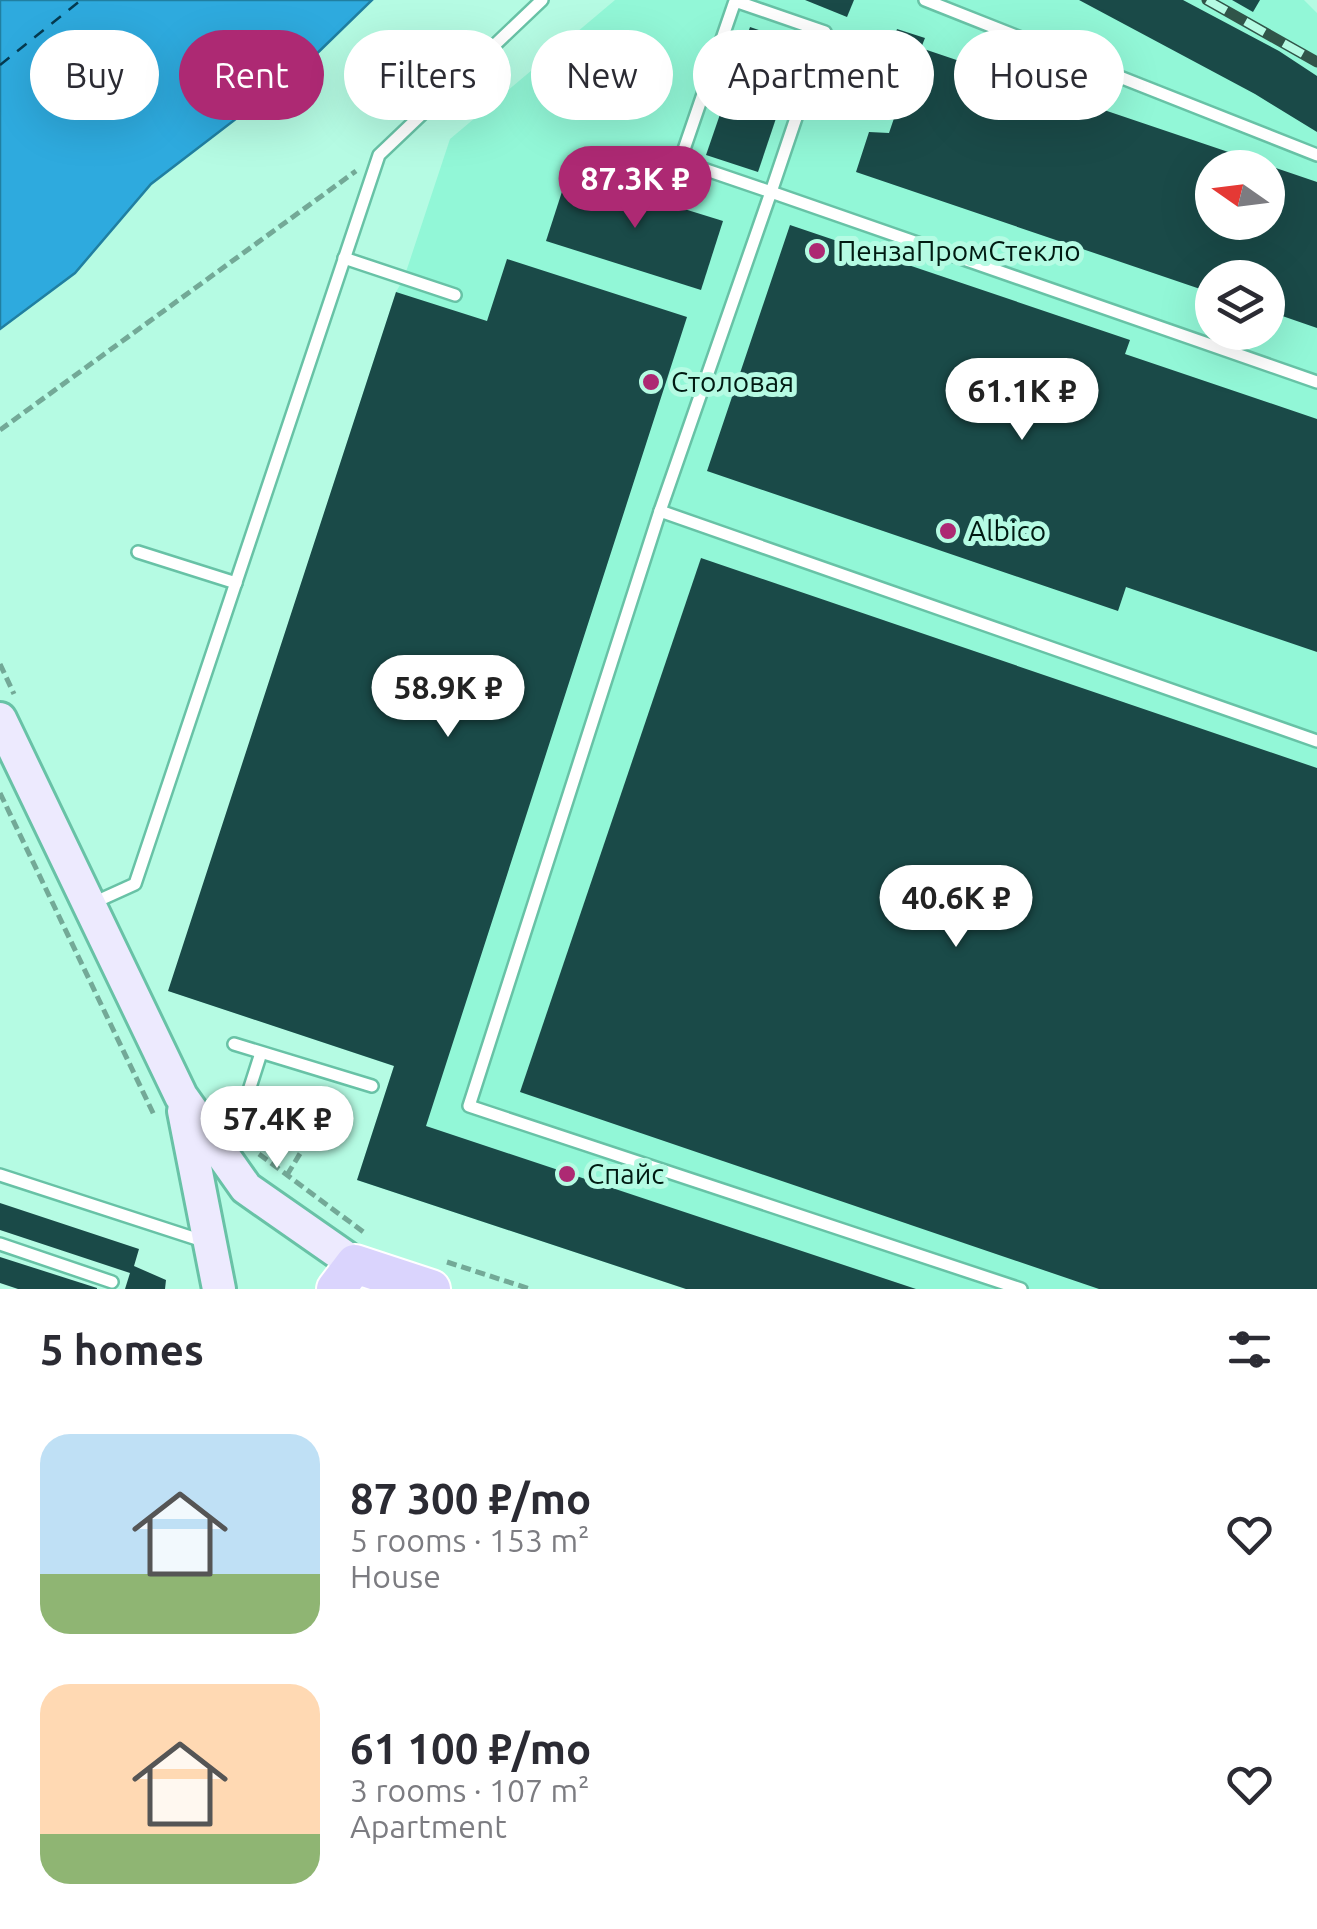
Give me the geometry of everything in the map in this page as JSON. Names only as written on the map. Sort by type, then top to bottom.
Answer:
[{"type":"main road","points":[[9,711],[167,1103],[210,1244],[219,1289]]},
{"type":"main road","points":[[167,1103],[227,1160],[246,1188],[345,1276],[430,1289]]},
{"type":"lane","points":[[89,904],[135,884],[379,155],[542,0]]},
{"type":"lane","points":[[1022,1289],[469,1106],[660,511],[770,192],[825,32],[735,0],[680,161],[770,192],[1317,382]]},
{"type":"lane","points":[[925,0],[1317,156]]},
{"type":"lane","points":[[344,258],[454,295]]},
{"type":"lane","points":[[660,511],[1317,741]]},
{"type":"lane","points":[[138,552],[236,582]]},
{"type":"lane","points":[[234,1044],[372,1086]]},
{"type":"lane","points":[[227,1160],[261,1053]]},
{"type":"lane","points":[[0,1175],[210,1244]]},
{"type":"lane","points":[[0,1244],[112,1282]]},
{"type":"path","points":[[0,430],[379,155]]},
{"type":"path","points":[[0,664],[9,711]]},
{"type":"path","points":[[0,793],[167,1103]]},
{"type":"path","points":[[286,1174],[301,1152]]},
{"type":"shaded area","points":[[615,0],[1304,0],[1317,13],[1317,1289],[686,1289],[357,1180],[394,1066],[169,991],[396,292],[450,139],[473,120],[511,120],[511,88],[531,71],[531,120],[673,120],[673,30],[579,30]]},
{"type":"water","points":[[0,0],[372,0],[324,47],[324,30],[179,30],[179,120],[234,120],[151,184],[75,273],[0,329]]},
{"type":"building","points":[[805,0],[854,0],[847,17]]},
{"type":"building","points":[[1079,0],[1183,0],[1279,51],[1317,76],[1317,132],[1255,94]]},
{"type":"building","points":[[1232,0],[1260,0],[1253,12]]},
{"type":"building","points":[[934,52],[954,59],[954,120],[1124,120],[1124,117],[1222,150],[1195,150],[1195,240],[1285,240],[1285,171],[1317,182],[1317,328],[1285,317],[1285,260],[1195,260],[1195,287],[856,172],[869,132],[889,133],[893,120],[934,120]]},
{"type":"building","points":[[718,120],[775,120],[758,172],[706,155]]},
{"type":"building","points":[[568,173],[723,221],[701,290],[546,241]]},
{"type":"building","points":[[790,225],[1130,340],[1125,354],[1317,419],[1317,652],[1126,587],[1118,611],[707,471]]},
{"type":"building","points":[[507,259],[687,317],[426,1126],[916,1289],[686,1289],[357,1180],[394,1066],[168,991],[396,292],[487,321]]},
{"type":"building","points":[[701,558],[1317,768],[1317,1289],[1099,1289],[520,1092]]},
{"type":"building","points":[[0,1203],[139,1249],[134,1266],[166,1280],[165,1289],[125,1289],[130,1273],[0,1230]]},
{"type":"building","points":[[0,1257],[97,1289],[18,1289],[0,1283]]},
{"type":"ferry route","points":[[0,65],[81,0]]},
{"type":"railway","points":[[1207,0],[1317,62]]},
{"type":"place","name":"ПензаПромСтекло","points":[[817,251]]},
{"type":"place","name":"Столовая","points":[[651,382]]},
{"type":"place","name":"Albico","points":[[948,531]]},
{"type":"place","name":"Спайс","points":[[567,1174]]}]
